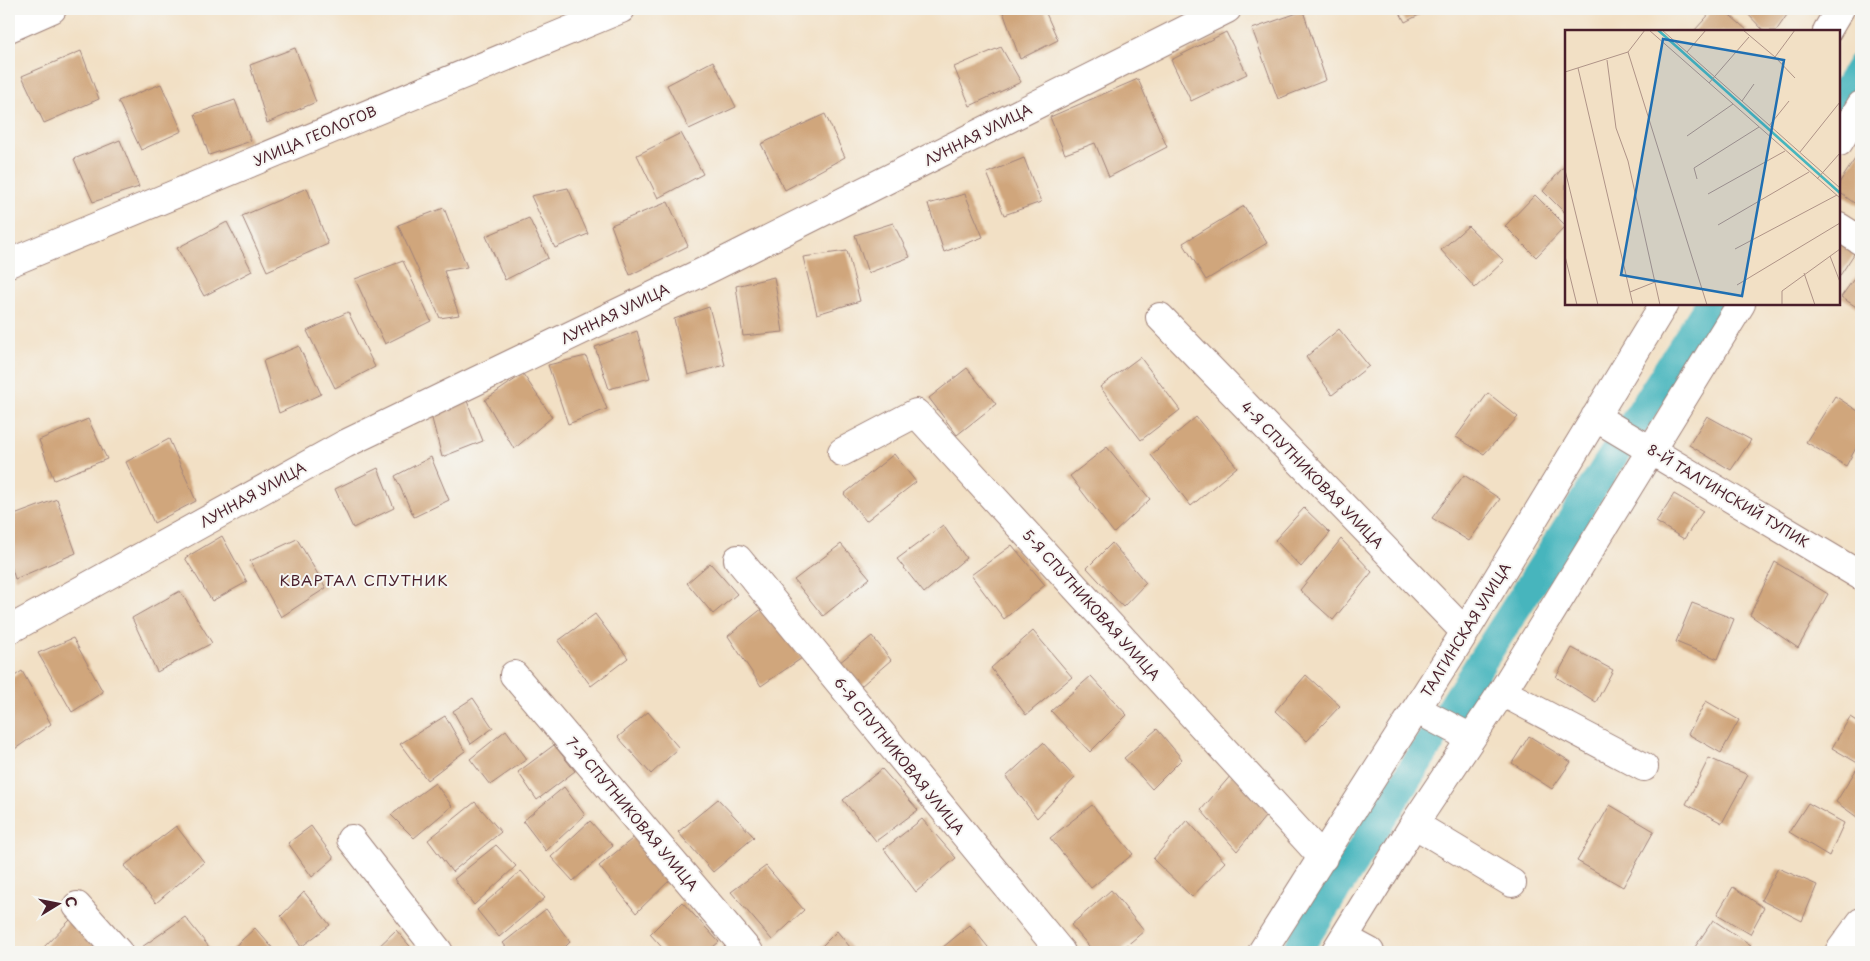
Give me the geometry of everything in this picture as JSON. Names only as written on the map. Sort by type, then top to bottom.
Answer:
[{"type":"street","points":[[9,28],[52,9]]},
{"type":"street","name":"УЛИЦА ГЕОЛОГОВ","points":[[9,264],[621,9]]},
{"type":"street","name":"ЛУННАЯ УЛИЦА","points":[[9,630],[345,444],[715,266],[1226,9]]},
{"type":"street","points":[[1828,30],[1840,9]]},
{"type":"street","points":[[1840,140],[1861,105]]},
{"type":"street","points":[[1840,228],[1861,241]]},
{"type":"street","name":"ТАЛГИНСКАЯ УЛИЦА","points":[[1262,952],[1420,711],[1465,632],[1603,421],[1663,305]]},
{"type":"street","points":[[1370,952],[1339,945],[1414,824],[1465,735],[1502,692],[1648,447],[1740,305]]},
{"type":"street","name":"4-Я СПУТНИКОВАЯ УЛИЦА","points":[[1160,317],[1465,632]]},
{"type":"street","name":"5-Я СПУТНИКОВАЯ УЛИЦА","points":[[842,452],[916,413],[1323,858]]},
{"type":"street","name":"8-Й ТАЛГИНСКИЙ ТУПИК","points":[[1603,421],[1861,576]]},
{"type":"street","name":"6-Я СПУТНИКОВАЯ УЛИЦА","points":[[738,559],[1061,952]]},
{"type":"street","name":"7-Я СПУТНИКОВАЯ УЛИЦА","points":[[514,675],[749,952]]},
{"type":"street","points":[[1502,692],[1644,767]]},
{"type":"street","points":[[1420,711],[1465,735]]},
{"type":"street","points":[[1414,824],[1512,883]]},
{"type":"street","points":[[351,840],[439,952]]},
{"type":"street","points":[[77,906],[118,952]]},
{"type":"street","points":[[1840,952],[1861,922]]},
{"type":"building","points":[[1002,9],[1044,9],[1058,40],[1020,59]]},
{"type":"building","points":[[1398,9],[1431,9],[1405,22]]},
{"type":"building","points":[[1714,9],[1723,9],[1747,30],[1695,30]]},
{"type":"building","points":[[1743,9],[1791,9],[1777,30],[1763,30]]},
{"type":"building","points":[[1303,11],[1326,80],[1278,99],[1252,29]]},
{"type":"building","points":[[1226,32],[1247,74],[1191,101],[1171,60]]},
{"type":"building","points":[[1001,47],[1021,82],[970,106],[954,67]]},
{"type":"building","points":[[295,48],[316,102],[267,123],[250,65]]},
{"type":"building","points":[[81,51],[99,99],[44,123],[22,76]]},
{"type":"building","points":[[713,61],[736,107],[689,129],[667,85]]},
{"type":"building","points":[[1138,79],[1167,147],[1109,177],[1095,143],[1065,154],[1050,117]]},
{"type":"building","points":[[161,84],[182,131],[141,150],[118,101]]},
{"type":"building","points":[[235,100],[251,141],[209,155],[195,114]]},
{"type":"building","points":[[825,114],[845,157],[785,190],[761,144]]},
{"type":"building","points":[[681,133],[703,174],[658,198],[637,155]]},
{"type":"building","points":[[120,140],[139,187],[93,202],[74,159]]},
{"type":"building","points":[[1861,150],[1861,208],[1840,193],[1840,182]]},
{"type":"building","points":[[1024,158],[1041,202],[1004,215],[987,173]]},
{"type":"building","points":[[1565,165],[1565,213],[1543,191]]},
{"type":"building","points":[[307,188],[328,244],[267,271],[242,216]]},
{"type":"building","points":[[568,188],[588,234],[555,248],[531,196]]},
{"type":"building","points":[[965,194],[983,237],[944,252],[928,204]]},
{"type":"building","points":[[1535,195],[1565,227],[1536,257],[1505,226]]},
{"type":"building","points":[[668,202],[688,246],[630,275],[611,225]]},
{"type":"building","points":[[1244,206],[1267,243],[1206,280],[1183,243]]},
{"type":"building","points":[[444,208],[467,267],[444,271],[459,315],[440,318],[398,225]]},
{"type":"building","points":[[529,218],[548,258],[505,280],[486,236]]},
{"type":"building","points":[[227,222],[252,271],[204,296],[177,248]]},
{"type":"building","points":[[893,223],[910,257],[868,273],[855,235]]},
{"type":"building","points":[[1468,226],[1504,261],[1475,288],[1441,250]]},
{"type":"building","points":[[1840,241],[1856,251],[1840,275]]},
{"type":"building","points":[[847,251],[860,301],[817,314],[803,257]]},
{"type":"building","points":[[403,261],[431,321],[385,344],[355,279]]},
{"type":"building","points":[[1861,269],[1861,310],[1841,297]]},
{"type":"building","points":[[774,277],[783,332],[743,336],[736,286]]},
{"type":"building","points":[[709,307],[725,365],[688,375],[674,319]]},
{"type":"building","points":[[348,312],[375,367],[335,388],[307,331]]},
{"type":"building","points":[[1339,329],[1369,366],[1332,395],[1306,357]]},
{"type":"building","points":[[637,331],[650,378],[609,389],[595,347]]},
{"type":"building","points":[[299,346],[321,394],[279,413],[263,361]]},
{"type":"building","points":[[586,356],[607,409],[568,424],[548,365]]},
{"type":"building","points":[[1140,357],[1180,410],[1141,440],[1100,387]]},
{"type":"building","points":[[967,368],[996,404],[957,435],[929,398]]},
{"type":"building","points":[[523,374],[552,417],[514,449],[485,400]]},
{"type":"building","points":[[1488,393],[1518,417],[1484,454],[1456,437]]},
{"type":"building","points":[[1835,396],[1861,413],[1861,439],[1846,466],[1806,442]]},
{"type":"building","points":[[467,401],[483,441],[442,457],[431,415]]},
{"type":"building","points":[[1707,416],[1751,440],[1731,470],[1689,445]]},
{"type":"building","points":[[1196,417],[1237,467],[1191,506],[1151,455]]},
{"type":"building","points":[[88,419],[107,459],[54,480],[39,440]]},
{"type":"building","points":[[169,439],[196,501],[154,523],[126,462]]},
{"type":"building","points":[[1107,447],[1150,499],[1114,533],[1070,476]]},
{"type":"building","points":[[894,454],[916,482],[866,521],[844,494]]},
{"type":"building","points":[[431,457],[449,500],[414,517],[395,476]]},
{"type":"building","points":[[378,468],[394,508],[353,528],[335,489]]},
{"type":"building","points":[[1464,475],[1500,499],[1469,541],[1432,518]]},
{"type":"building","points":[[1674,494],[1703,511],[1684,539],[1656,522]]},
{"type":"building","points":[[57,499],[76,553],[15,579],[9,559],[9,517]]},
{"type":"building","points":[[1304,508],[1330,533],[1301,567],[1275,540]]},
{"type":"building","points":[[943,525],[966,558],[924,593],[897,559]]},
{"type":"building","points":[[222,536],[247,582],[212,601],[185,558]]},
{"type":"building","points":[[297,539],[326,588],[281,617],[250,561]]},
{"type":"building","points":[[1341,539],[1372,572],[1333,620],[1300,590]]},
{"type":"building","points":[[1112,543],[1146,583],[1123,607],[1087,568]]},
{"type":"building","points":[[841,544],[870,578],[823,616],[794,580]]},
{"type":"building","points":[[1012,545],[1045,585],[1004,619],[971,575]]},
{"type":"building","points":[[1775,562],[1828,594],[1798,648],[1750,615]]},
{"type":"building","points":[[710,563],[737,594],[713,614],[687,583]]},
{"type":"building","points":[[180,591],[212,643],[157,672],[132,618]]},
{"type":"building","points":[[1692,603],[1734,619],[1718,659],[1676,642]]},
{"type":"building","points":[[764,607],[802,658],[761,686],[728,636]]},
{"type":"building","points":[[595,614],[628,658],[591,686],[558,641]]},
{"type":"building","points":[[1033,631],[1072,677],[1026,715],[991,668]]},
{"type":"building","points":[[872,636],[891,660],[861,686],[839,663]]},
{"type":"building","points":[[73,638],[103,692],[72,712],[38,653]]},
{"type":"building","points":[[1572,648],[1613,670],[1596,702],[1556,677]]},
{"type":"building","points":[[22,671],[51,724],[9,753],[9,680]]},
{"type":"building","points":[[1306,675],[1340,706],[1307,741],[1275,711]]},
{"type":"building","points":[[1091,676],[1127,715],[1090,752],[1051,711]]},
{"type":"building","points":[[473,698],[493,728],[471,744],[453,711]]},
{"type":"building","points":[[1706,701],[1739,720],[1721,753],[1688,734]]},
{"type":"building","points":[[648,712],[679,748],[651,774],[618,737]]},
{"type":"building","points":[[445,716],[465,751],[427,780],[400,744]]},
{"type":"building","points":[[1850,717],[1861,724],[1861,765],[1832,748]]},
{"type":"building","points":[[1157,729],[1182,759],[1152,789],[1124,758]]},
{"type":"building","points":[[506,730],[527,759],[490,785],[470,759]]},
{"type":"building","points":[[1529,736],[1571,762],[1552,789],[1512,763]]},
{"type":"building","points":[[1043,743],[1075,778],[1037,818],[1006,777]]},
{"type":"building","points":[[554,745],[575,771],[537,800],[518,772]]},
{"type":"building","points":[[1709,758],[1748,775],[1722,823],[1686,804]]},
{"type":"building","points":[[882,769],[918,810],[876,841],[843,800]]},
{"type":"building","points":[[1856,770],[1861,774],[1861,820],[1836,802]]},
{"type":"building","points":[[1232,774],[1270,811],[1237,851],[1201,810]]},
{"type":"building","points":[[435,783],[452,806],[414,838],[391,815]]},
{"type":"building","points":[[564,787],[585,815],[546,851],[523,821]]},
{"type":"building","points":[[718,799],[754,837],[713,872],[678,832]]},
{"type":"building","points":[[475,802],[501,832],[452,872],[428,840]]},
{"type":"building","points":[[1808,803],[1844,823],[1829,856],[1789,832]]},
{"type":"building","points":[[1092,805],[1133,854],[1091,888],[1050,838]]},
{"type":"building","points":[[1610,805],[1654,831],[1623,887],[1577,861]]},
{"type":"building","points":[[922,819],[956,858],[916,892],[884,849]]},
{"type":"building","points":[[1187,820],[1225,862],[1192,897],[1153,859]]},
{"type":"building","points":[[590,821],[613,846],[573,881],[551,857]]},
{"type":"building","points":[[176,826],[204,862],[156,903],[124,866]]},
{"type":"building","points":[[311,826],[334,858],[312,877],[288,843]]},
{"type":"building","points":[[637,835],[673,877],[636,913],[599,866]]},
{"type":"building","points":[[496,845],[516,866],[474,905],[454,879]]},
{"type":"building","points":[[766,866],[804,910],[772,940],[731,892]]},
{"type":"building","points":[[1778,868],[1817,885],[1802,921],[1761,900]]},
{"type":"building","points":[[521,871],[545,898],[499,937],[477,910]]},
{"type":"building","points":[[1733,887],[1764,908],[1750,934],[1717,914]]},
{"type":"building","points":[[1111,890],[1144,931],[1119,952],[1094,952],[1071,925]]},
{"type":"building","points":[[304,892],[330,925],[301,947],[281,916]]},
{"type":"building","points":[[682,902],[719,942],[707,952],[666,952],[650,934]]},
{"type":"building","points":[[546,909],[570,942],[560,952],[510,952],[503,943]]},
{"type":"building","points":[[185,917],[213,952],[142,952],[139,949]]},
{"type":"building","points":[[71,919],[94,946],[88,952],[47,952],[43,948]]},
{"type":"building","points":[[1713,920],[1751,945],[1746,952],[1703,952],[1695,947]]},
{"type":"building","points":[[970,925],[992,952],[937,952]]},
{"type":"building","points":[[255,928],[276,952],[229,952]]},
{"type":"building","points":[[396,930],[415,952],[373,952]]},
{"type":"building","points":[[837,931],[854,952],[816,952]]},
{"type":"waterway","points":[[1840,100],[1861,66]]},
{"type":"waterway","points":[[1296,952],[1709,305]]},
{"type":"district","name":"КВАРТАЛ СПУТНИК","points":[[364,581]]}]
